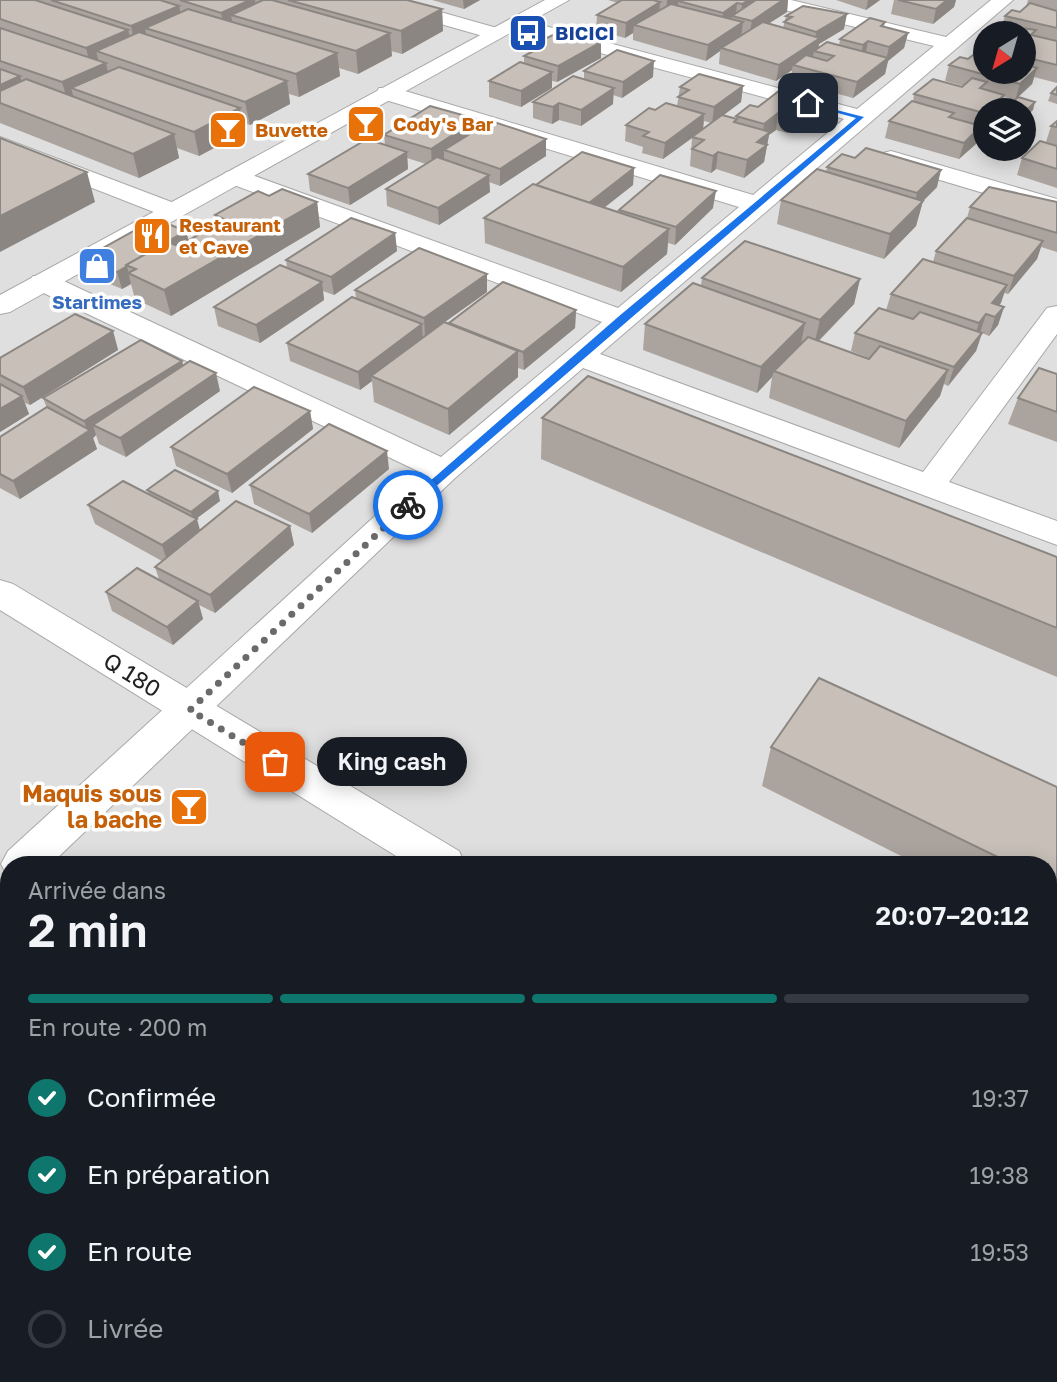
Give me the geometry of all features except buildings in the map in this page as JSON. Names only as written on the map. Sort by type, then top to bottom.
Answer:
[{"type":"street","points":[[377,0],[506,29],[861,117]]},
{"type":"street","points":[[0,306],[559,0]]},
{"type":"street","points":[[767,0],[949,44]]},
{"type":"street","points":[[32,856],[444,471],[759,205],[854,147],[861,117],[1003,0]]},
{"type":"street","points":[[387,93],[759,205]]},
{"type":"street","points":[[0,144],[173,211]]},
{"type":"street","points":[[854,147],[1057,207]]},
{"type":"street","points":[[234,177],[621,319]]},
{"type":"street","points":[[43,282],[444,471]]},
{"type":"street","points":[[930,485],[1057,314]]},
{"type":"street","points":[[579,356],[1057,534]]},
{"type":"street","name":"Q 180","points":[[0,593],[431,856]]},
{"type":"shaded area","points":[[0,0],[1057,0],[1057,856],[0,856]]},
{"type":"way so far","points":[[275,762],[190,710],[408,505]]},
{"type":"place","name":"BICICI","points":[[528,33]]},
{"type":"place","name":"Cody's Bar","points":[[366,124]]},
{"type":"place","name":"Buvette","points":[[228,130]]},
{"type":"place","name":"Restaurant et Cave","points":[[152,236]]},
{"type":"place","name":"Startimes","points":[[97,266]]},
{"type":"place","name":"King cash","points":[[275,762]]},
{"type":"place","name":"Maquis sous la bache","points":[[189,807]]},
{"type":"route","points":[[408,505],[621,319],[861,117],[808,103]]}]
